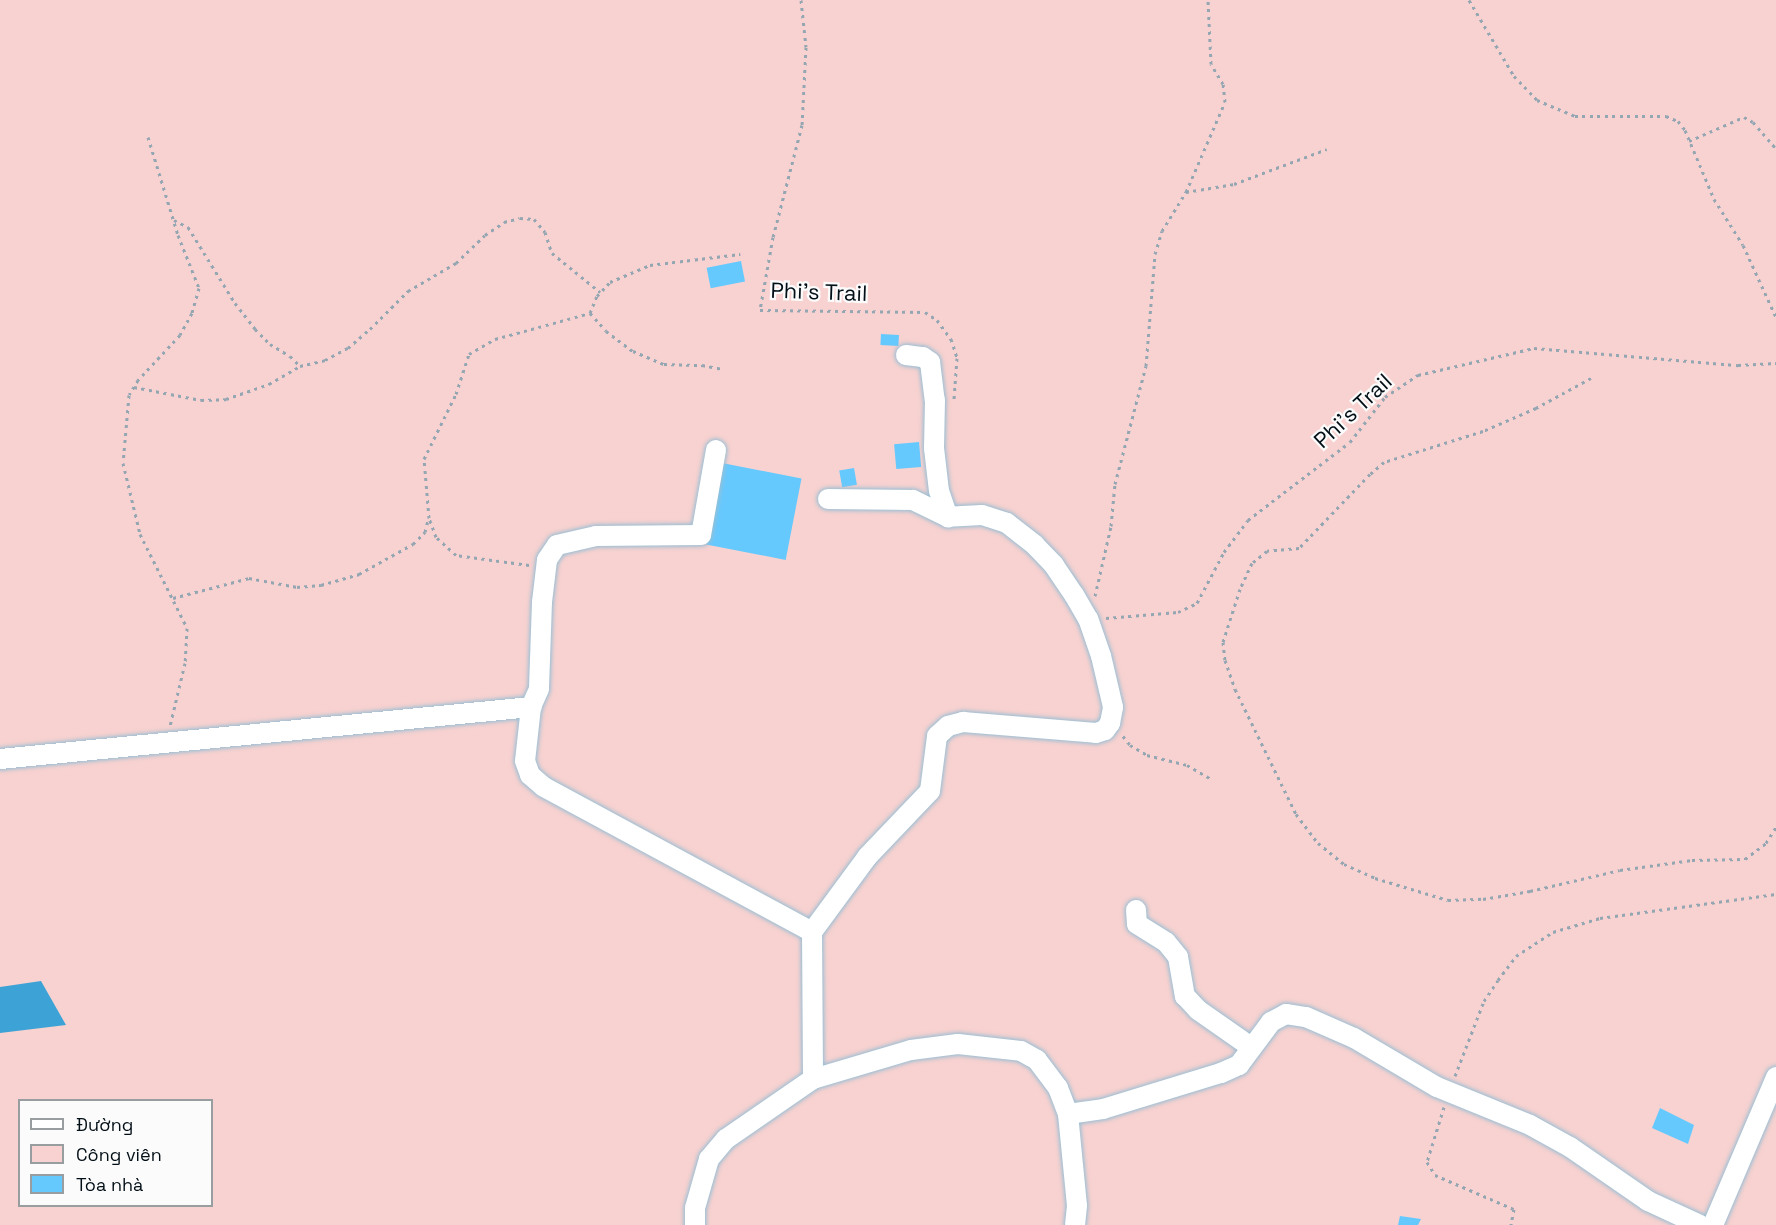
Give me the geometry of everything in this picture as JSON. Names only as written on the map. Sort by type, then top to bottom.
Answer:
[{"type":"street","points":[[906,355],[923,357],[930,362],[935,400],[934,448],[939,491],[948,517]]},
{"type":"street","points":[[716,450],[700,535],[596,536],[557,545],[547,560],[542,602],[539,689],[531,707],[525,761],[530,775],[537,781],[812,932]]},
{"type":"street","points":[[813,1079],[812,932],[867,856],[930,791],[937,736],[948,726],[963,722],[998,727],[1096,733],[1106,730],[1113,707],[1101,656],[1088,619],[1054,565],[1035,545],[1007,523],[982,515],[948,517],[913,500],[828,499]]},
{"type":"street","points":[[0,759],[531,707]]},
{"type":"street","points":[[1136,910],[1137,924],[1166,942],[1178,957],[1185,996],[1198,1010],[1251,1047]]},
{"type":"street","points":[[1068,1114],[1112,1106],[1221,1073],[1239,1065],[1271,1022],[1286,1014],[1306,1017],[1354,1038],[1449,1092],[1530,1125],[1570,1147],[1648,1201],[1700,1225]]},
{"type":"street","points":[[695,1225],[697,1199],[709,1159],[726,1139],[813,1079],[911,1050],[958,1044],[1012,1050],[1037,1060],[1058,1088],[1068,1114],[1076,1216],[1089,1225]]},
{"type":"street","points":[[1713,1225],[1776,1077]]},
{"type":"path","name":"Phi's Trail","points":[[801,0],[806,47],[801,125],[773,237],[760,310],[925,312],[946,329],[957,358],[952,405]]},
{"type":"path","points":[[1088,619],[1100,581],[1111,526],[1115,484],[1146,366],[1155,254],[1162,231],[1186,192],[1225,102],[1223,84],[1211,64],[1208,0]]},
{"type":"path","points":[[1469,0],[1514,76],[1537,100],[1575,116],[1666,116],[1678,121],[1709,189],[1743,245],[1776,317]]},
{"type":"path","points":[[1689,141],[1744,117],[1752,122],[1776,148]]},
{"type":"path","points":[[148,137],[174,220],[199,288],[192,313],[180,335],[129,395],[123,463],[140,534],[187,628],[186,663],[180,693],[169,722],[173,743]]},
{"type":"path","points":[[1186,192],[1234,184],[1327,149]]},
{"type":"path","points":[[134,387],[201,400],[226,399],[269,384],[300,366],[325,360],[348,348],[408,291],[456,263],[485,235],[512,220],[534,219],[545,232],[552,253],[600,292]]},
{"type":"path","points":[[174,220],[188,227],[235,303],[255,329],[270,344],[290,356],[300,366]]},
{"type":"path","points":[[546,571],[530,565],[456,555],[436,537],[429,518],[424,459],[456,394],[469,354],[495,339],[590,313],[600,292],[610,282],[650,265],[740,254]]},
{"type":"path","points":[[590,313],[606,331],[633,351],[664,364],[702,365],[723,369]]},
{"type":"path","name":"Phi's Trail","points":[[1088,619],[1179,612],[1197,603],[1224,552],[1248,520],[1350,442],[1385,397],[1418,375],[1534,348],[1738,365],[1776,363]]},
{"type":"path","points":[[1591,378],[1536,408],[1483,431],[1384,462],[1299,548],[1267,551],[1252,562],[1240,589],[1223,642],[1225,660],[1235,689],[1296,814],[1318,843],[1344,864],[1448,900],[1483,899],[1530,891],[1620,870],[1682,862],[1745,859],[1766,843],[1776,827]]},
{"type":"path","points":[[173,598],[249,578],[297,587],[321,585],[359,574],[413,544],[425,532],[429,518]]},
{"type":"path","points":[[1112,716],[1130,745],[1147,755],[1187,765],[1211,779]]},
{"type":"path","points":[[1511,1225],[1514,1209],[1434,1175],[1427,1162],[1449,1092],[1484,1001],[1516,956],[1553,932],[1600,918],[1776,894]]},
{"type":"green space","points":[[0,0],[1776,0],[1776,1225],[0,1225]]},
{"type":"water","points":[[41,981],[66,1025],[0,1033],[0,987]]},
{"type":"building","points":[[741,261],[745,282],[711,288],[707,268]]},
{"type":"building","points":[[881,334],[899,335],[898,346],[880,345]]},
{"type":"building","points":[[919,442],[921,467],[896,469],[894,444]]},
{"type":"building","points":[[722,463],[802,478],[786,560],[706,544]]},
{"type":"building","points":[[854,468],[857,485],[842,487],[839,471]]},
{"type":"building","points":[[1660,1108],[1694,1125],[1688,1144],[1652,1128]]},
{"type":"building","points":[[1400,1216],[1421,1219],[1418,1225],[1398,1225]]}]
